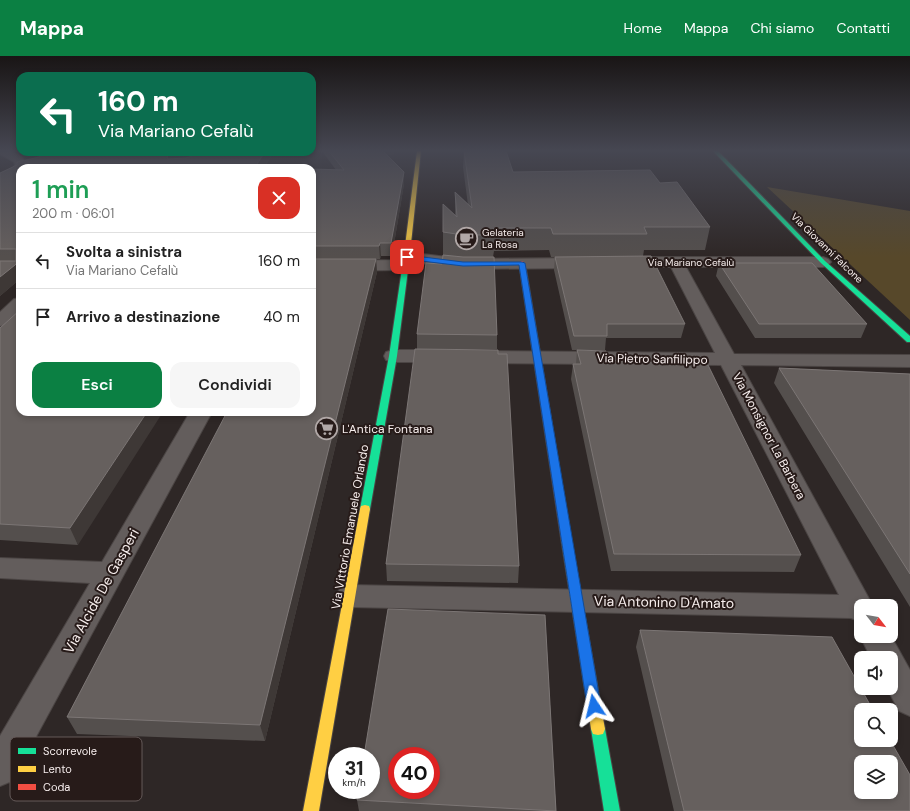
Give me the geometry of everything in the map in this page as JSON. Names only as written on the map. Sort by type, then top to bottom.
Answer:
[{"type":"street","name":"Via Vittorio Emanuele Orlando","points":[[311,811],[393,356],[406,265],[415,186]]},
{"type":"street","name":"Via Giovanni Falcone","points":[[749,186],[822,262],[910,340]]},
{"type":"street","name":"Via Monsignor La Barbera","points":[[676,262],[855,599]]},
{"type":"street","name":"Via Mariano Cefalù","points":[[316,266],[522,263],[822,262]]},
{"type":"street","points":[[522,263],[576,601],[612,811]]},
{"type":"street","points":[[0,321],[16,307]]},
{"type":"street","name":"Via Pietro Sanfilippo","points":[[393,356],[910,361]]},
{"type":"street","name":"Via Alcide De Gasperi","points":[[18,737],[199,416]]},
{"type":"street","points":[[0,568],[111,573]]},
{"type":"street","name":"Via Antonino D'Amato","points":[[350,596],[854,608]]},
{"type":"street","points":[[898,678],[910,701]]},
{"type":"street","name":"Via Alcide De Gasperi","points":[[0,769],[10,751]]},
{"type":"shaded area","points":[[767,187],[910,211],[910,320]]},
{"type":"building","points":[[0,186],[16,186],[16,249],[0,249]]},
{"type":"building","points":[[316,186],[401,186],[391,243],[380,243],[379,246],[316,246]]},
{"type":"building","points":[[469,186],[680,186],[710,227],[644,227],[647,234],[553,234],[551,228],[494,228],[494,235],[463,235],[443,232],[443,204],[457,217],[455,192],[472,208]]},
{"type":"building","points":[[443,255],[463,257],[494,257],[497,335],[417,334],[426,263],[442,264]]},
{"type":"building","points":[[651,256],[685,324],[607,324],[607,336],[574,336],[555,257]]},
{"type":"building","points":[[316,259],[376,259],[260,725],[67,717],[225,416],[316,416]]},
{"type":"building","points":[[0,261],[16,261],[16,264],[0,277]]},
{"type":"building","points":[[719,263],[812,263],[867,324],[759,324]]},
{"type":"building","points":[[16,314],[16,416],[144,416],[70,528],[0,524],[0,328]]},
{"type":"building","points":[[415,349],[498,350],[498,354],[507,354],[519,566],[386,564]]},
{"type":"building","points":[[577,350],[606,351],[606,360],[708,365],[801,555],[614,554],[573,364],[581,364]]},
{"type":"building","points":[[779,368],[910,374],[910,574]]},
{"type":"building","points":[[388,609],[545,615],[556,811],[357,800],[380,799],[380,747],[365,747]]},
{"type":"building","points":[[640,630],[832,637],[854,676],[854,695],[865,695],[869,703],[854,703],[854,747],[894,747],[910,775],[910,811],[684,811]]},
{"type":"traffic: fast","points":[[749,186],[823,262],[910,340]]},
{"type":"traffic: fast","points":[[365,509],[393,356],[406,262]]},
{"type":"traffic: fast","points":[[598,729],[612,811]]},
{"type":"traffic: slow","points":[[406,262],[415,186]]},
{"type":"traffic: slow","points":[[311,811],[365,509]]},
{"type":"traffic: slow","points":[[566,538],[598,729]]},
{"type":"traffic: jam","points":[[522,263],[566,538]]},
{"type":"place","name":"Gelateria La Rosa","points":[[466,238]]},
{"type":"place","name":"L'Antica Fontana","points":[[327,429]]},
{"type":"route","points":[[407,257],[463,264],[522,263],[594,706]]}]
